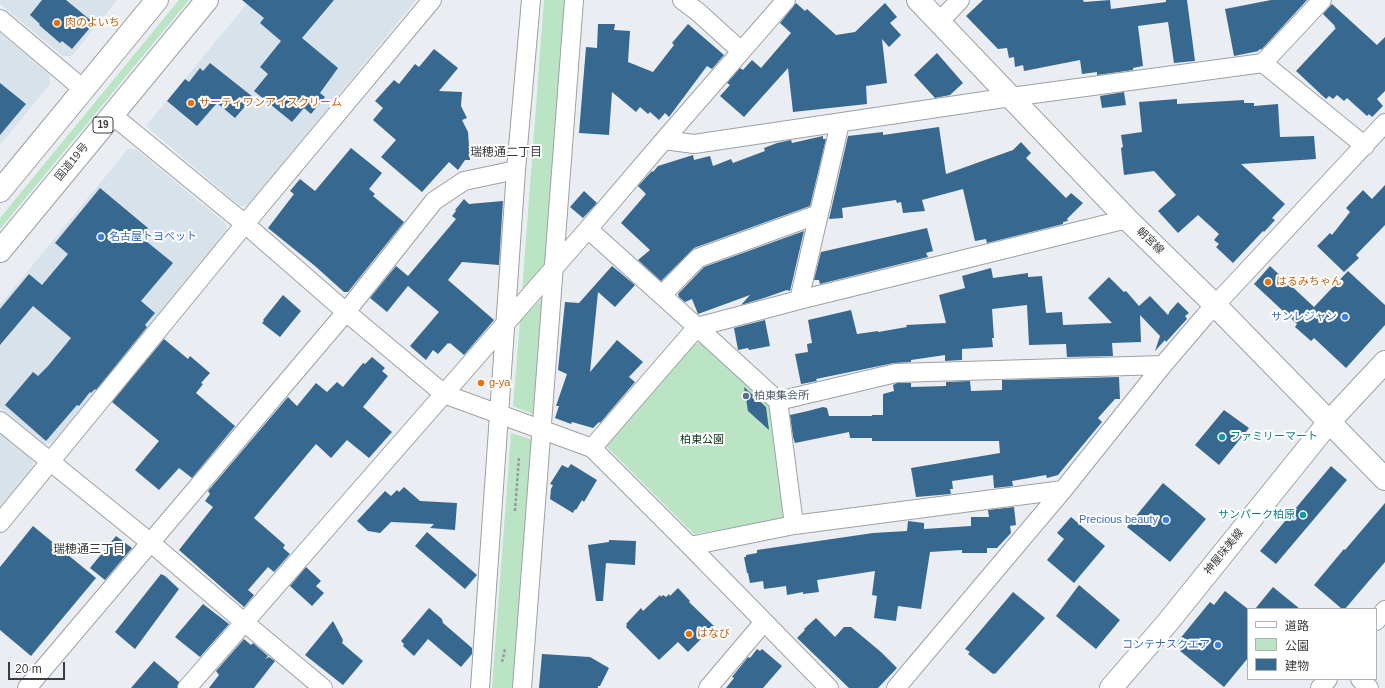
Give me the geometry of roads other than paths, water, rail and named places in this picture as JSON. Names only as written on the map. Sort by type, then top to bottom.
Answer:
[{"type":"main road","points":[[0,191],[156,0]]},
{"type":"main road","name":"国道19号","points":[[0,251],[111,114],[207,0]]},
{"type":"main road","name":"朝宮線","points":[[918,0],[1127,219],[1215,305],[1385,479]]},
{"type":"main road","name":"神屋味美線","points":[[1111,688],[1168,622],[1329,422],[1385,362]]},
{"type":"street","points":[[0,523],[245,224],[432,0]]},
{"type":"street","points":[[480,688],[507,322],[516,170],[531,0]]},
{"type":"street","points":[[522,688],[574,0]]},
{"type":"street","points":[[682,0],[698,12],[741,51]]},
{"type":"street","points":[[187,688],[786,0]]},
{"type":"street","points":[[939,22],[960,0]]},
{"type":"street","points":[[664,140],[694,144],[1011,97],[1263,63],[1322,0]]},
{"type":"street","points":[[0,19],[84,89]]},
{"type":"street","points":[[1263,63],[1365,146]]},
{"type":"street","points":[[111,114],[245,224],[346,312],[444,394],[592,448],[829,688]]},
{"type":"street","points":[[800,300],[840,123]]},
{"type":"street","points":[[896,688],[1063,490],[1163,365],[1215,305],[1385,123]]},
{"type":"street","points":[[27,688],[346,312],[434,201],[464,181],[516,170]]},
{"type":"street","points":[[662,295],[698,258],[819,214]]},
{"type":"street","points":[[592,448],[697,326],[1127,219]]},
{"type":"street","points":[[588,229],[697,326],[778,401],[794,525]]},
{"type":"street","points":[[778,401],[896,373],[1163,365]]},
{"type":"street","points":[[0,420],[151,543],[323,688]]},
{"type":"street","points":[[690,546],[794,525],[1063,490]]},
{"type":"street","points":[[1377,620],[1385,610]]},
{"type":"street","points":[[708,688],[764,622]]},
{"type":"street","points":[[1320,688],[1327,680]]},
{"type":"street","points":[[1361,680],[1369,688]]},
{"type":"place","name":"肉のよいち","points":[[57,23]]},
{"type":"place","name":"サーティワンアイスクリーム","points":[[191,103]]},
{"type":"place","name":"名古屋トヨペット","points":[[101,237]]},
{"type":"place","name":"はるみちゃん","points":[[1268,282]]},
{"type":"place","name":"サンレジャン","points":[[1345,317]]},
{"type":"place","name":"g-ya","points":[[481,383]]},
{"type":"place","name":"柏東集会所","points":[[746,396]]},
{"type":"place","name":"ファミリーマート","points":[[1222,437]]},
{"type":"place","name":"サンパーク柏原","points":[[1303,515]]},
{"type":"place","name":"Precious beauty","points":[[1166,520]]},
{"type":"place","name":"はなび","points":[[689,634]]},
{"type":"place","name":"コンテナスクエア","points":[[1218,645]]},
{"type":"district","name":"瑞穂通二丁目","points":[[506,153]]},
{"type":"district","name":"瑞穂通三丁目","points":[[89,550]]},
{"type":"park label","name":"柏東公園","points":[[702,440]]}]
